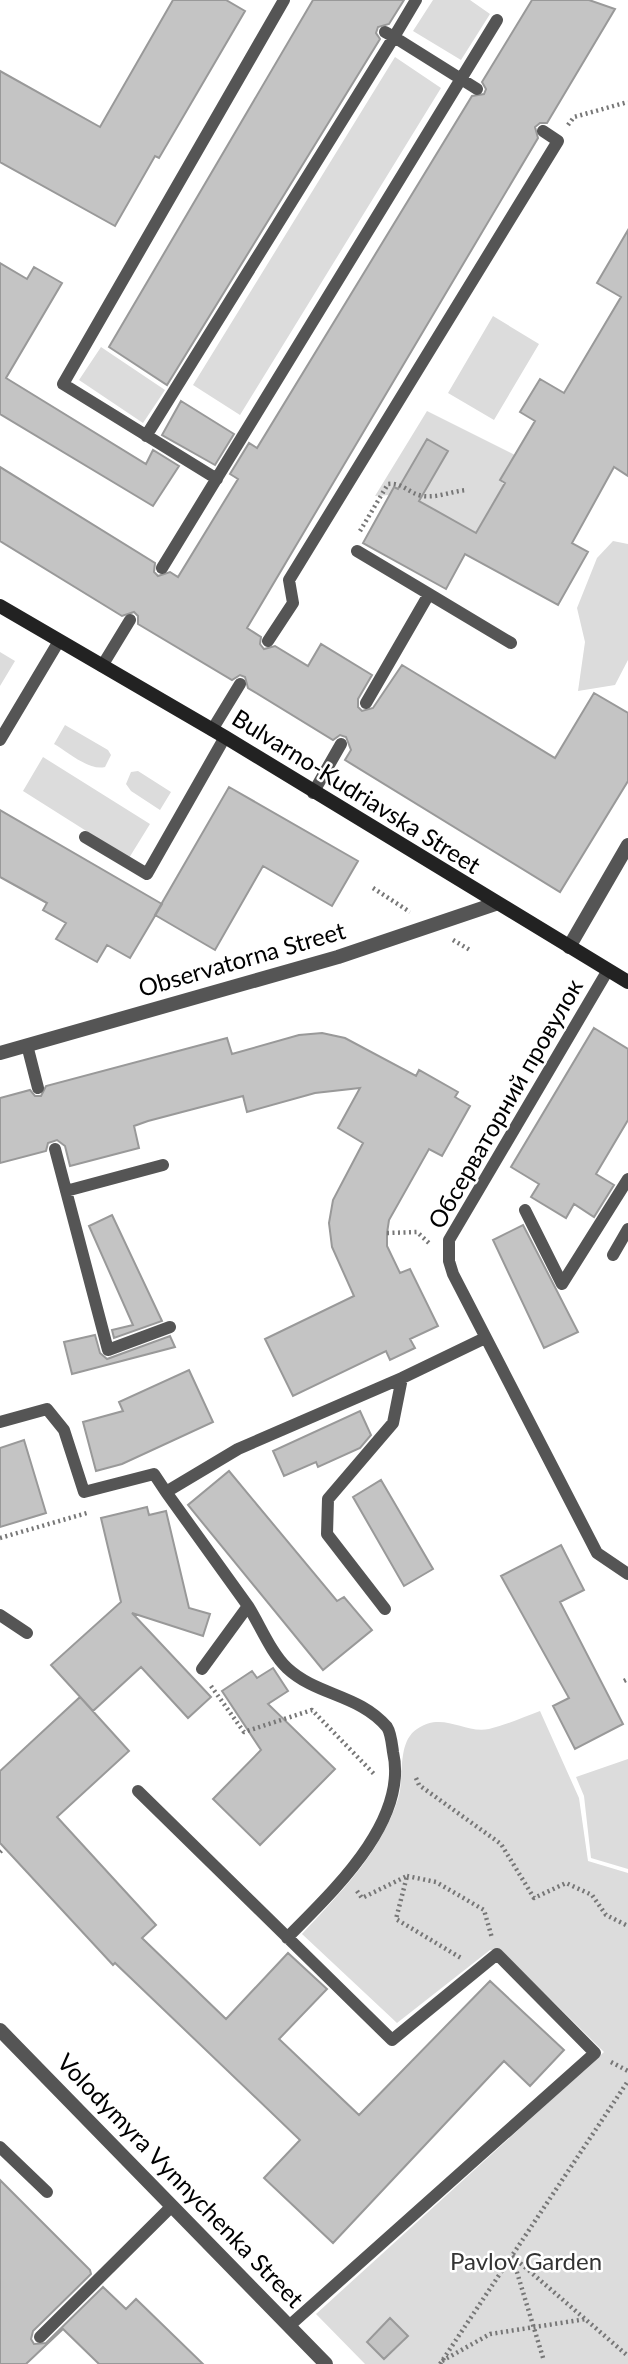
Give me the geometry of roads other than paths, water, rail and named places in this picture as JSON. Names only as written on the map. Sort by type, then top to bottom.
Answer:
[{"type":"main road","name":"Bulvarno-Kudriavska Street","points":[[0,606],[225,737],[495,904],[628,982]]},
{"type":"street","points":[[569,947],[628,845]]},
{"type":"street","name":"Observatorna Street","points":[[0,1053],[338,957],[495,904]]},
{"type":"street","name":"Volodymyra Vynnychenka Street","points":[[0,2031],[326,2364]]},
{"type":"lane","points":[[217,479],[63,384],[284,0]]},
{"type":"lane","points":[[146,436],[389,35],[416,0]]},
{"type":"lane","points":[[162,568],[497,20]]},
{"type":"lane","points":[[389,35],[477,89]]},
{"type":"lane","points":[[268,641],[293,603],[289,580],[558,141],[543,131]]},
{"type":"lane","points":[[357,551],[511,643]]},
{"type":"lane","points":[[366,703],[429,594]]},
{"type":"lane","points":[[102,666],[130,620]]},
{"type":"lane","points":[[0,740],[59,641]]},
{"type":"lane","points":[[212,730],[240,684]]},
{"type":"lane","points":[[85,837],[147,874],[225,737]]},
{"type":"lane","points":[[313,793],[341,744]]},
{"type":"lane","name":"Обсерваторний провулок","points":[[608,970],[449,1240],[449,1261],[485,1338],[597,1553],[628,1574]]},
{"type":"lane","points":[[27,1045],[38,1088]]},
{"type":"lane","points":[[55,1149],[108,1350],[170,1328]]},
{"type":"lane","points":[[66,1191],[163,1165]]},
{"type":"lane","points":[[525,1210],[562,1284],[628,1180]]},
{"type":"lane","points":[[613,1255],[628,1229]]},
{"type":"lane","points":[[166,1492],[238,1449],[402,1378],[485,1338]]},
{"type":"lane","points":[[385,1609],[327,1534],[328,1499],[393,1423],[402,1378]]},
{"type":"lane","points":[[0,1422],[47,1409],[64,1430],[84,1492],[154,1474],[287,1668],[320,1690],[351,1699],[388,1728],[397,1768],[393,1793],[373,1838],[347,1876],[287,1938]]},
{"type":"lane","points":[[202,1669],[247,1606]]},
{"type":"lane","points":[[0,1615],[27,1633]]},
{"type":"lane","points":[[138,1791],[392,2040],[497,1954],[595,2053],[289,2326]]},
{"type":"lane","points":[[0,2147],[47,2192]]},
{"type":"lane","points":[[40,2337],[172,2206]]},
{"type":"park label","name":"Pavlov Garden","points":[[526,2262]]}]
